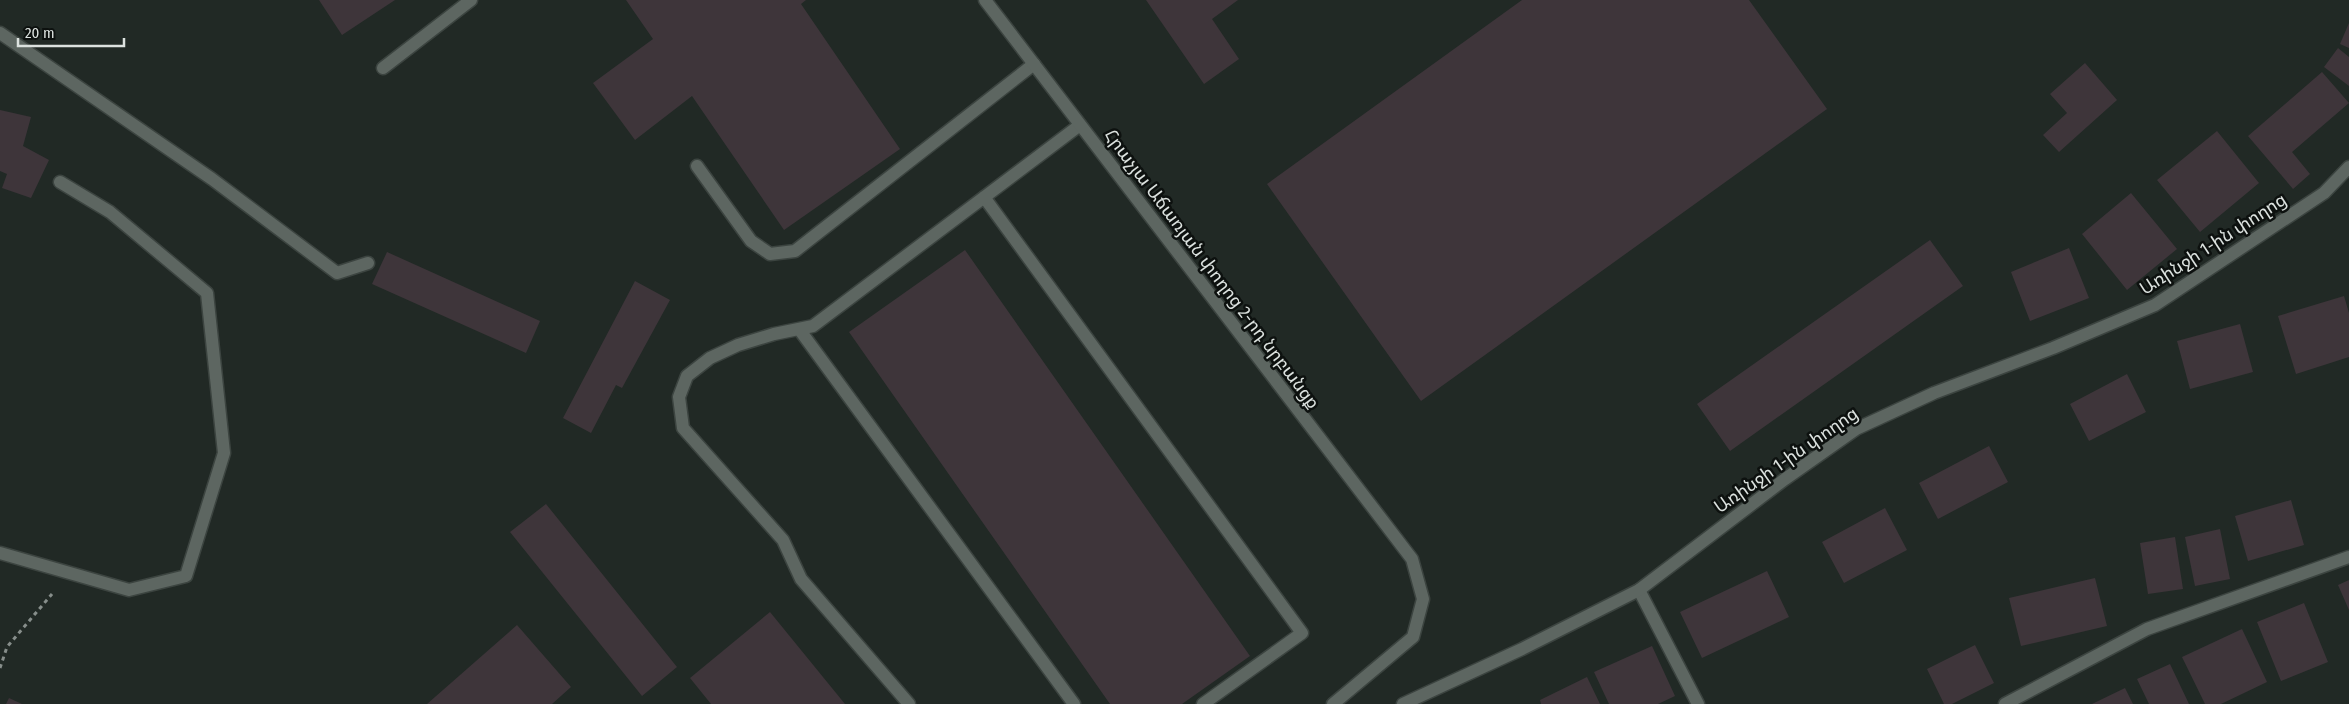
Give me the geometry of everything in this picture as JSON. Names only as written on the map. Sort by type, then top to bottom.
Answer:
[{"type":"street","points":[[383,68],[471,0]]},
{"type":"street","name":"Հրաչյա Աճառյան փողոց 2-րդ նրբանցք","points":[[985,0],[1412,559],[1423,599],[1413,637],[1333,704]]},
{"type":"street","points":[[0,33],[212,179],[337,273],[368,263]]},
{"type":"street","points":[[697,166],[751,241],[770,254],[795,251],[1034,64]]},
{"type":"street","points":[[909,704],[801,580],[782,540],[683,428],[679,397],[687,376],[710,358],[738,346],[813,326],[1080,124]]},
{"type":"street","name":"Առինջի 1-ին փողոց","points":[[1403,704],[1522,649],[1639,590],[1785,479],[1856,429],[1934,393],[2053,348],[2155,305],[2324,193],[2349,167]]},
{"type":"street","points":[[0,553],[129,590],[186,576],[224,453],[207,293],[110,212],[60,182]]},
{"type":"street","points":[[984,197],[1302,632],[1203,704]]},
{"type":"street","points":[[799,329],[1074,704]]},
{"type":"street","points":[[2005,704],[2147,629],[2349,557]]},
{"type":"street","points":[[1639,590],[1698,704]]},
{"type":"path","points":[[0,668],[7,646],[70,573]]},
{"type":"building","points":[[319,0],[395,0],[342,35]]},
{"type":"building","points":[[626,0],[806,0],[801,4],[900,149],[784,230],[692,96],[635,140],[593,83],[653,39]]},
{"type":"building","points":[[1146,0],[1238,0],[1212,19],[1239,59],[1204,84]]},
{"type":"building","points":[[1522,0],[1749,0],[1827,109],[1421,401],[1267,184]]},
{"type":"building","points":[[2349,23],[2349,48],[2340,44]]},
{"type":"building","points":[[2338,48],[2349,57],[2349,86],[2324,67]]},
{"type":"building","points":[[2085,63],[2117,100],[2059,152],[2043,135],[2067,113],[2050,94]]},
{"type":"building","points":[[2322,72],[2349,103],[2292,152],[2310,174],[2293,189],[2248,136]]},
{"type":"building","points":[[0,110],[31,117],[23,146],[49,160],[31,198],[2,188],[7,174],[0,171]]},
{"type":"building","points":[[2217,131],[2259,183],[2200,232],[2157,180]]},
{"type":"building","points":[[2131,193],[2177,249],[2127,290],[2082,234]]},
{"type":"building","points":[[1930,240],[1963,286],[1730,451],[1697,404]]},
{"type":"building","points":[[2069,248],[2089,298],[2030,321],[2011,272]]},
{"type":"building","points":[[965,250],[1250,656],[1182,704],[1110,704],[849,332]]},
{"type":"building","points":[[387,252],[540,321],[526,353],[372,284]]},
{"type":"building","points":[[635,281],[670,300],[622,388],[616,385],[591,433],[563,418]]},
{"type":"building","points":[[2344,296],[2349,313],[2349,357],[2296,374],[2278,316]]},
{"type":"building","points":[[2240,324],[2253,372],[2190,389],[2177,341]]},
{"type":"building","points":[[2127,374],[2146,412],[2089,441],[2070,404]]},
{"type":"building","points":[[1989,446],[2008,482],[1938,519],[1919,483]]},
{"type":"building","points":[[2291,500],[2304,545],[2248,561],[2235,516]]},
{"type":"building","points":[[546,504],[677,667],[642,696],[510,532]]},
{"type":"building","points":[[1885,508],[1907,550],[1844,583],[1822,542]]},
{"type":"building","points":[[2220,529],[2230,579],[2195,586],[2185,537]]},
{"type":"building","points":[[2175,537],[2183,589],[2148,594],[2140,543]]},
{"type":"building","points":[[1767,571],[1789,617],[1702,658],[1680,612]]},
{"type":"building","points":[[2095,578],[2107,626],[2021,646],[2009,598]]},
{"type":"building","points":[[2349,580],[2349,610],[2338,585]]},
{"type":"building","points":[[2304,603],[2328,662],[2281,681],[2257,622]]},
{"type":"building","points":[[770,612],[845,704],[711,704],[690,678]]},
{"type":"building","points":[[517,625],[571,687],[552,704],[427,704]]},
{"type":"building","points":[[2242,629],[2267,682],[2221,704],[2205,704],[2182,657]]},
{"type":"building","points":[[1975,645],[1994,683],[1952,704],[1944,704],[1927,669]]},
{"type":"building","points":[[1652,646],[1675,696],[1658,704],[1609,704],[1594,672]]},
{"type":"building","points":[[2170,664],[2189,704],[2149,704],[2137,679]]},
{"type":"building","points":[[1587,677],[1600,704],[1541,704],[1540,700]]},
{"type":"building","points":[[2125,688],[2133,704],[2092,704]]},
{"type":"building","points":[[9,698],[22,704],[6,704]]}]
